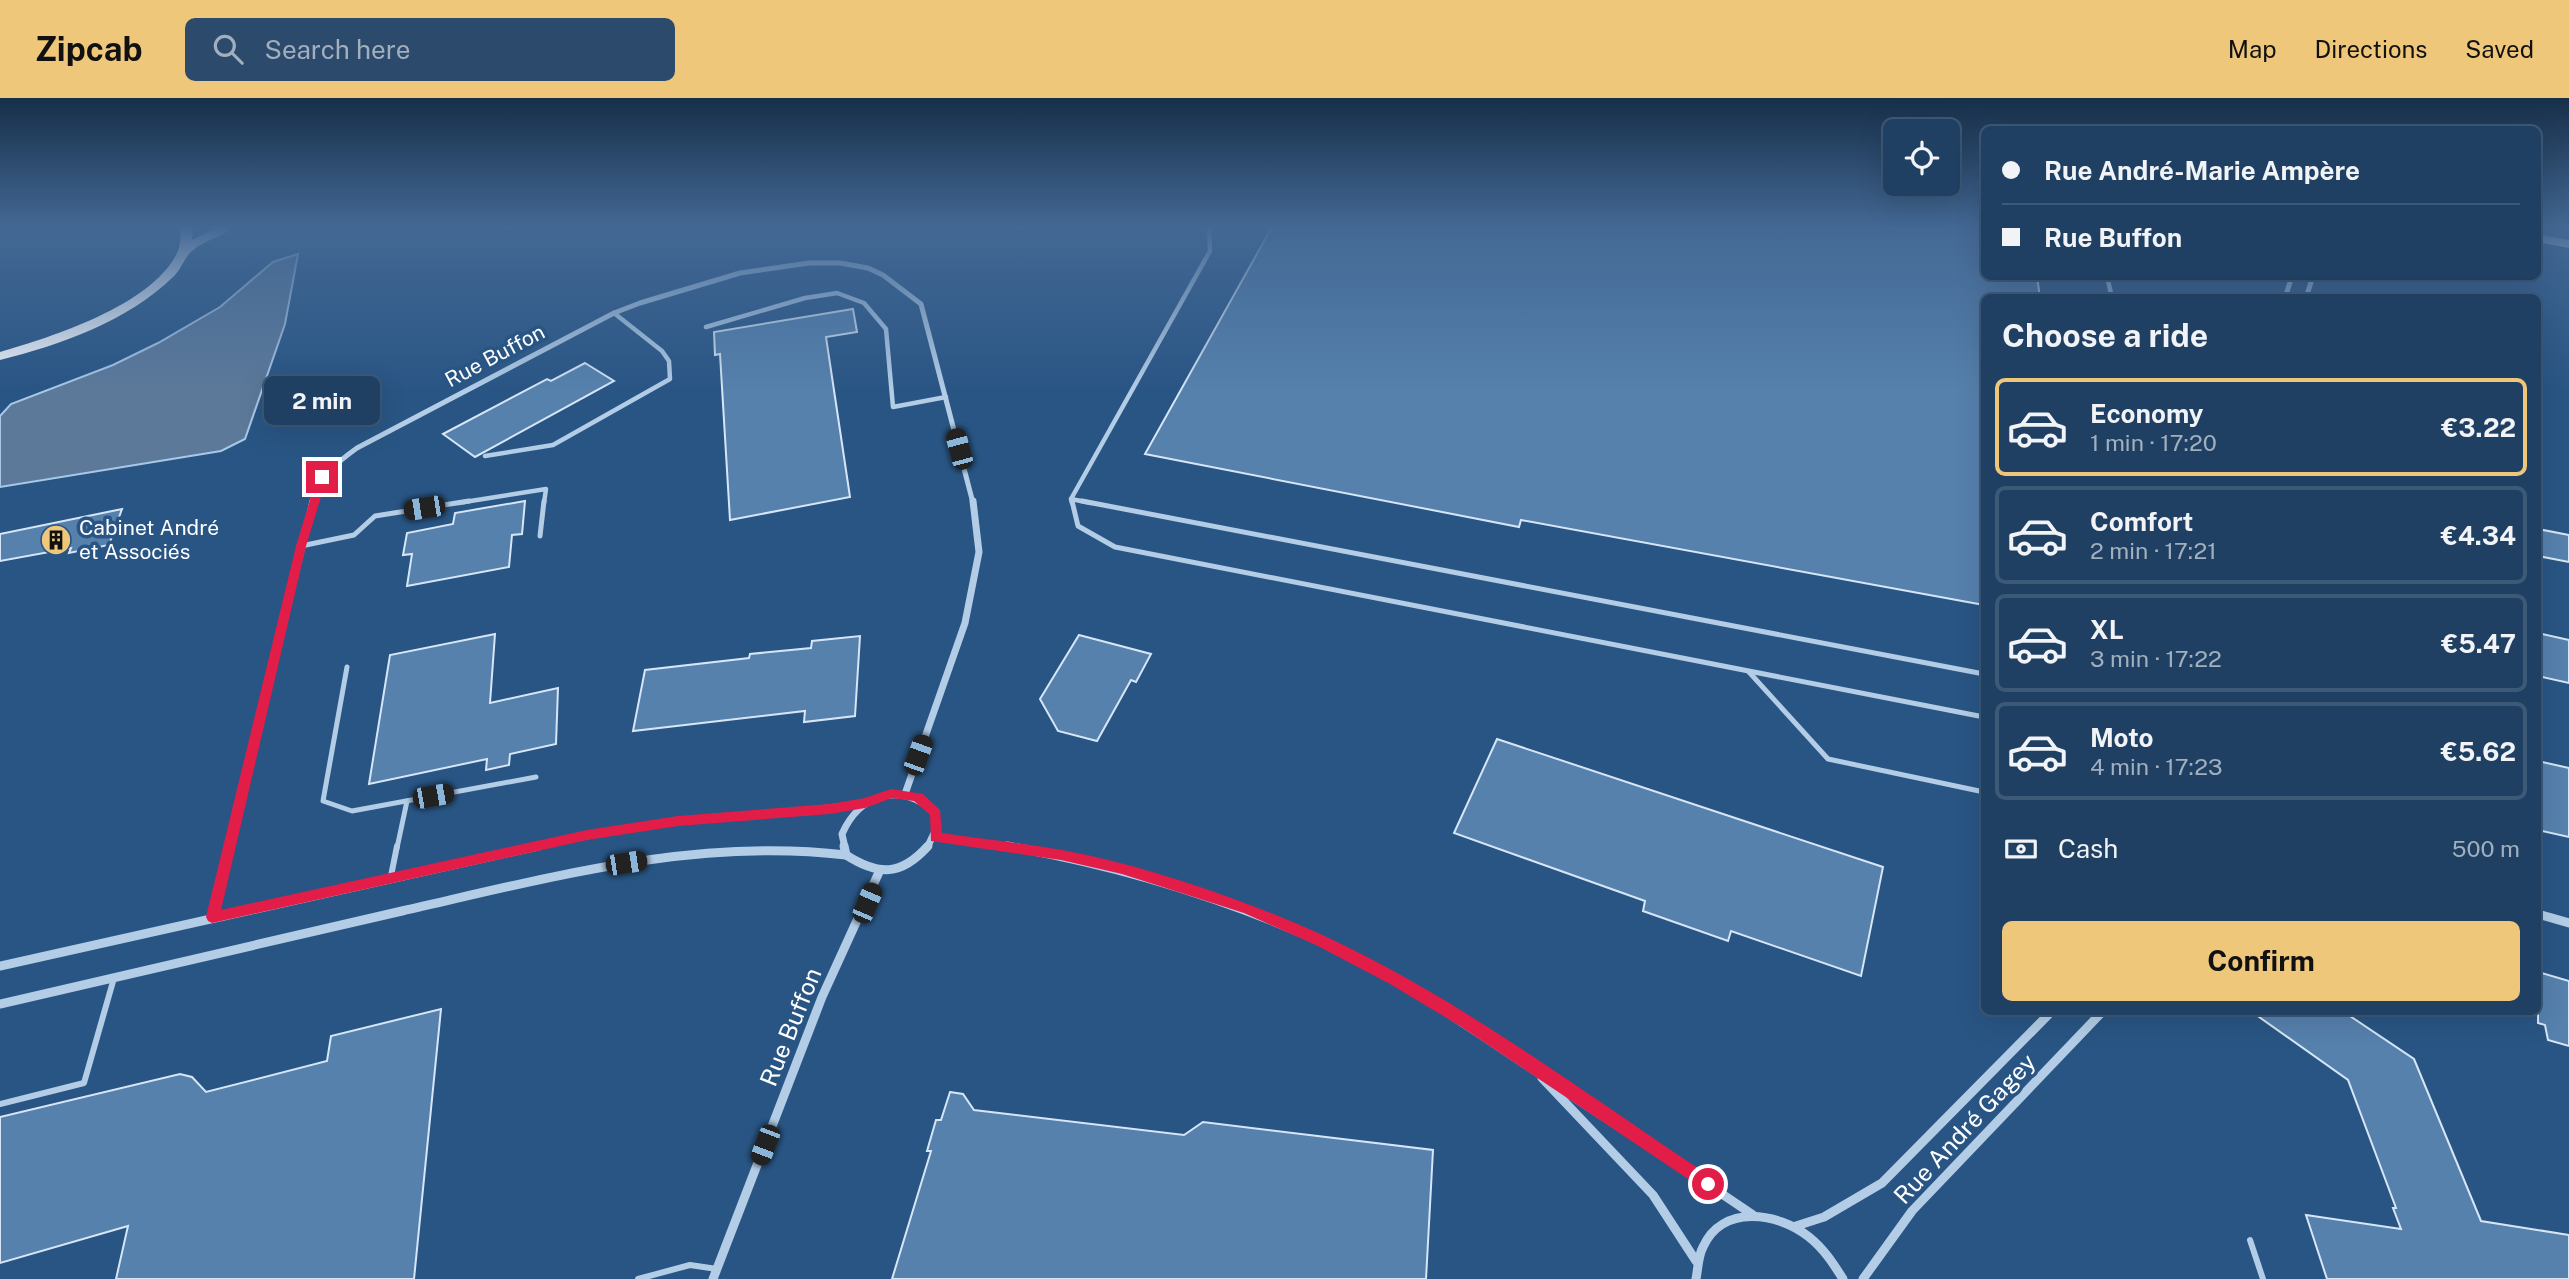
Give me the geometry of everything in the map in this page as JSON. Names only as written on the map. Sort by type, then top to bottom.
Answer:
[{"type":"main road","points":[[0,356],[56,339],[118,311],[159,282]]},
{"type":"street","name":"Rue Buffon","points":[[212,917],[301,546],[316,489],[322,477],[344,457],[614,313],[660,295],[709,282]]},
{"type":"street","name":"Rue Buffon","points":[[896,282],[921,304],[973,501],[979,552],[965,623],[905,794]]},
{"type":"street","points":[[0,966],[391,876],[587,835],[678,821],[830,809],[865,803],[891,794],[918,797],[936,814],[936,837],[920,857],[908,864],[880,870],[855,863],[846,855],[788,849],[672,856],[581,870],[0,1004]]},
{"type":"street","points":[[846,855],[842,834],[846,822],[865,803]]},
{"type":"street","points":[[936,837],[1049,853],[1122,869],[1247,909],[1321,941],[1395,979],[1465,1021],[1753,1215]]},
{"type":"street","name":"Rue Buffon","points":[[713,1279],[822,997],[880,870]]},
{"type":"street","points":[[2541,915],[2569,923]]},
{"type":"street","name":"Rue André Gagey","points":[[1796,1226],[1824,1217],[1882,1183],[2048,1015]]},
{"type":"street","name":"Rue André Gagey","points":[[1863,1279],[1912,1212],[2099,1015]]},
{"type":"street","points":[[1534,1070],[1653,1195],[1681,1233],[1696,1261]]},
{"type":"street","points":[[1696,1279],[1696,1261],[1704,1242],[1716,1228],[1733,1219],[1753,1215],[1774,1218],[1796,1226],[1831,1257],[1843,1279]]},
{"type":"lane","points":[[1193,282],[1072,499],[1078,526],[1115,548],[1981,716]]},
{"type":"lane","points":[[706,327],[805,298],[837,293],[864,303],[886,329],[893,407],[946,397]]},
{"type":"lane","points":[[485,456],[553,445],[670,379],[669,361],[662,351],[614,313]]},
{"type":"lane","points":[[301,546],[354,535],[375,516],[546,489],[540,536]]},
{"type":"lane","points":[[1072,499],[1981,673]]},
{"type":"lane","points":[[347,667],[323,801],[352,811],[536,777]]},
{"type":"lane","points":[[1748,671],[1828,759],[1981,791]]},
{"type":"lane","points":[[391,876],[407,801]]},
{"type":"lane","points":[[0,1104],[84,1083],[114,978]]},
{"type":"lane","points":[[2250,1240],[2263,1279]]},
{"type":"lane","points":[[643,1278],[690,1265],[717,1269]]},
{"type":"water","points":[[249,282],[293,282],[285,324],[245,439],[221,451],[0,487],[0,416],[11,404],[113,365],[158,343],[220,307]]},
{"type":"building","points":[[1241,282],[2038,282],[2039,294],[1981,294],[1981,604],[1521,520],[1519,527],[1145,454]]},
{"type":"building","points":[[853,309],[857,332],[826,337],[850,497],[730,520],[720,354],[715,355],[714,332]]},
{"type":"building","points":[[585,363],[614,381],[475,457],[443,434],[547,379],[551,381]]},
{"type":"building","points":[[525,501],[522,534],[512,535],[509,567],[407,586],[412,554],[403,555],[407,533],[453,524],[455,513]]},
{"type":"building","name":"Cabinet André et Associés","points":[[122,509],[109,545],[69,553],[71,548],[0,561],[0,534]]},
{"type":"building","points":[[2541,530],[2569,535],[2569,562],[2541,557]]},
{"type":"building","points":[[495,634],[490,703],[558,688],[556,744],[510,754],[509,765],[486,770],[487,759],[369,784],[390,655]]},
{"type":"building","points":[[2541,634],[2569,640],[2569,683],[2541,677]]},
{"type":"building","points":[[1079,635],[1151,654],[1136,682],[1131,680],[1097,741],[1058,731],[1040,699]]},
{"type":"building","points":[[860,636],[855,716],[804,722],[805,711],[633,731],[645,670],[749,658],[750,654],[811,648],[812,641]]},
{"type":"building","points":[[1497,739],[1883,867],[1861,976],[1731,931],[1728,941],[1643,911],[1645,901],[1454,833]]},
{"type":"building","points":[[2541,762],[2569,768],[2569,837],[2541,831]]},
{"type":"building","points":[[2541,973],[2569,981],[2569,1046],[2548,1040],[2545,1025],[2538,1023],[2538,1015],[2541,1015]]},
{"type":"building","points":[[441,1009],[414,1279],[116,1279],[128,1226],[0,1263],[0,1117],[180,1074],[192,1077],[206,1092],[327,1061],[331,1036]]},
{"type":"building","points":[[2256,1015],[2348,1015],[2414,1059],[2481,1221],[2569,1235],[2569,1279],[2327,1279],[2306,1215],[2401,1229],[2393,1208],[2396,1208],[2348,1080]]},
{"type":"building","points":[[950,1092],[963,1094],[974,1110],[1184,1135],[1203,1122],[1433,1150],[1426,1279],[892,1279],[931,1151],[927,1151],[936,1120],[941,1120]]},
{"type":"place","name":"Cabinet André et Associés","points":[[56,540]]},
{"type":"route","points":[[322,477],[316,489],[301,546],[212,917],[587,835],[678,821],[830,809],[865,803],[891,794],[905,794],[918,797],[929,804],[936,814],[936,837],[1061,855],[1122,869],[1247,909],[1321,941],[1395,979],[1465,1021],[1534,1070],[1708,1184]]}]
